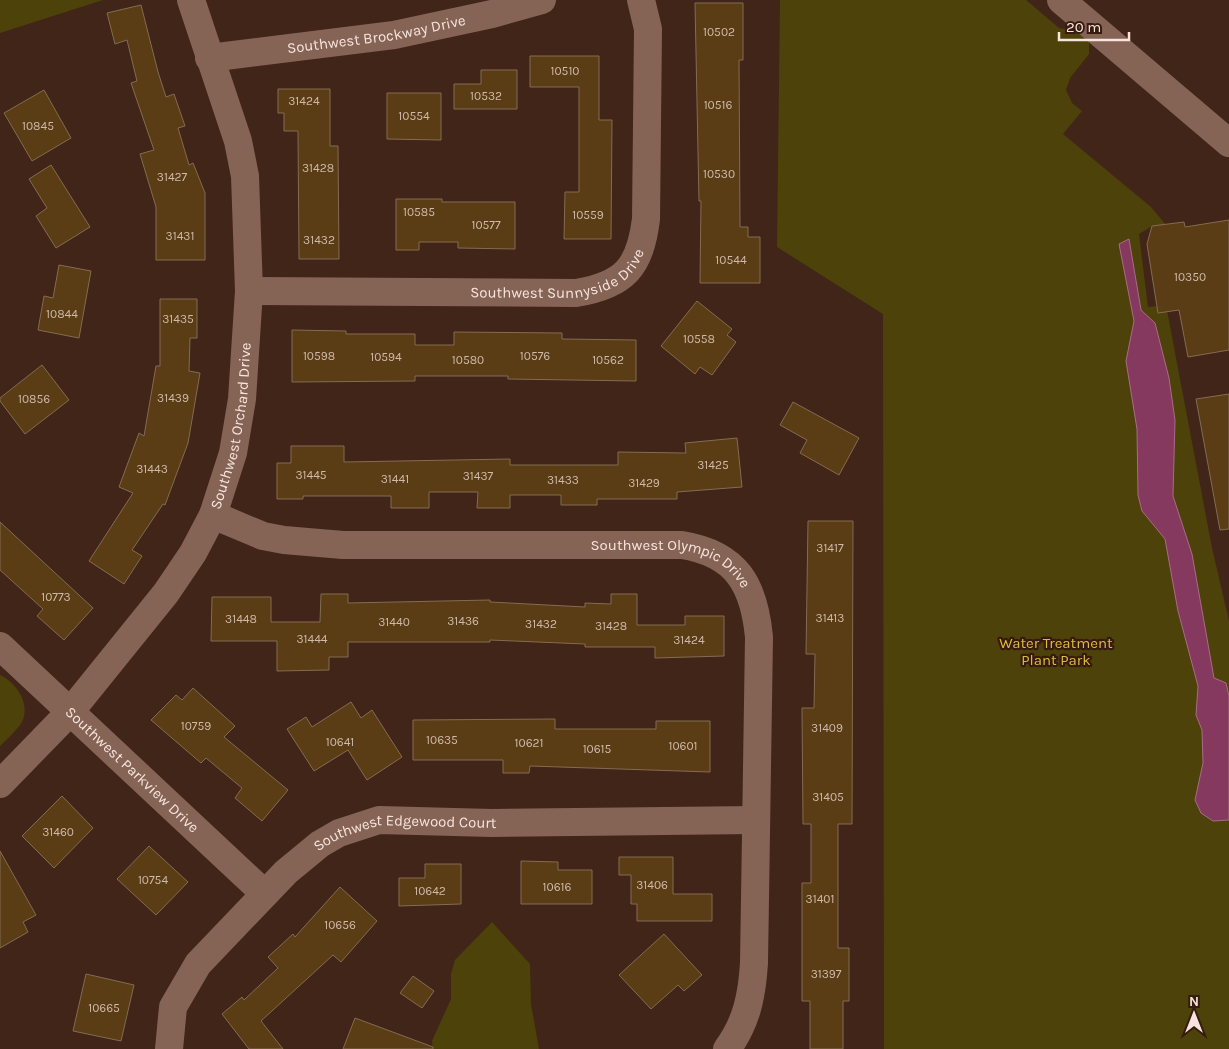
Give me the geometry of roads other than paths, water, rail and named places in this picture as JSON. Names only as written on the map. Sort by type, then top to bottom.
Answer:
[{"type":"street","name":"Southwest Orchard Drive","points":[[0,784],[70,712],[166,593],[193,553],[213,514],[233,453],[242,398],[249,291],[245,176],[238,141],[191,0]]},
{"type":"street","name":"Southwest Brockway Drive","points":[[209,58],[394,35],[542,0]]},
{"type":"street","name":"Southwest Sunnyside Drive","points":[[249,291],[576,293],[596,290],[616,280],[633,265],[642,245],[646,219],[648,29],[641,0]]},
{"type":"street","points":[[1061,0],[1229,143]]},
{"type":"street","name":"Southwest Olympic Drive","points":[[213,514],[263,536],[304,542],[353,545],[682,545],[701,548],[719,556],[735,568],[748,587],[756,610],[759,637],[752,992],[745,1021],[727,1049]]},
{"type":"street","name":"Southwest Parkview Drive","points":[[0,646],[265,894]]},
{"type":"street","name":"Southwest Edgewood Court","points":[[169,1049],[172,1006],[198,964],[286,872],[320,844],[339,833],[379,820],[492,823],[755,820]]},
{"type":"park label","name":"Water Treatment Plant Park","points":[[1056,652]]}]
